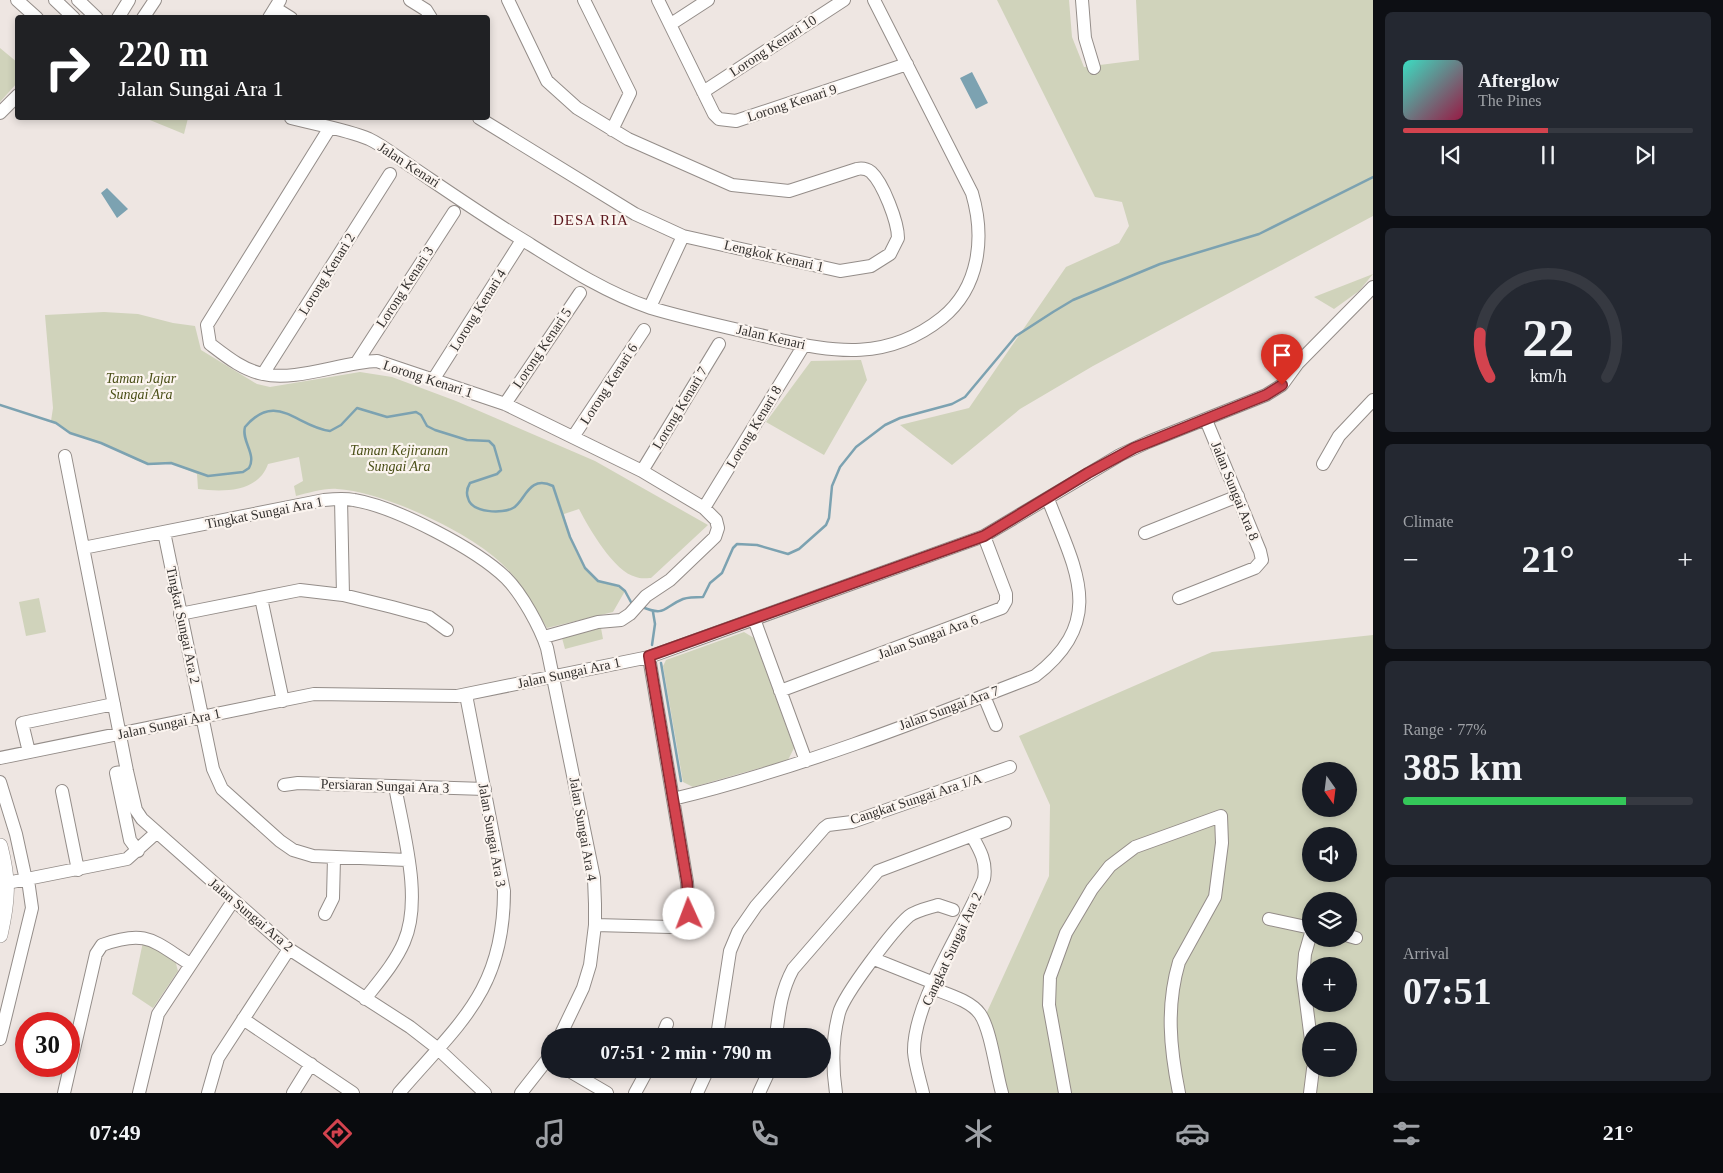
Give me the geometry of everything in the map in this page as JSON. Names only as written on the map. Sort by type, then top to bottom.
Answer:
[{"type":"main road","points":[[0,846],[8,898],[0,935]]},
{"type":"street","points":[[17,0],[34,15]]},
{"type":"street","points":[[46,0],[61,15]]},
{"type":"street","points":[[55,0],[71,15]]},
{"type":"street","points":[[78,0],[94,15]]},
{"type":"street","points":[[120,15],[129,0]]},
{"type":"street","points":[[145,15],[154,0]]},
{"type":"street","points":[[410,0],[426,10],[429,15]]},
{"type":"street","name":"Lengkok Kenari 1","points":[[482,120],[635,214],[683,236],[840,271],[870,266],[890,254],[898,238],[890,206],[874,175],[866,169],[857,169],[789,191],[732,185],[612,130],[577,108],[547,80],[508,0]]},
{"type":"street","points":[[584,0],[630,93],[612,130]]},
{"type":"street","name":"Lorong Kenari 9","points":[[658,0],[714,114],[719,119],[736,121],[907,64]]},
{"type":"street","points":[[671,24],[708,0]]},
{"type":"street","name":"Lorong Kenari 10","points":[[703,92],[844,0]]},
{"type":"street","name":"Jalan Kenari","points":[[299,120],[370,140],[522,240],[588,278],[650,308],[804,345],[836,351],[861,351],[909,340],[948,313],[963,293],[974,271],[979,246],[980,227],[972,193],[874,0]]},
{"type":"street","points":[[1082,0],[1085,38],[1094,68]]},
{"type":"street","points":[[0,113],[15,98]]},
{"type":"street","name":"Lorong Kenari 1","points":[[329,128],[207,325],[210,344],[236,364],[263,374],[283,376],[357,362],[377,361],[505,404],[642,471],[704,508],[716,520],[718,528],[715,537],[670,580],[640,601],[630,614],[621,620],[598,622],[544,637]]},
{"type":"street","name":"Lorong Kenari 2","points":[[263,374],[390,174]]},
{"type":"street","name":"Lorong Kenari 3","points":[[357,362],[454,212]]},
{"type":"street","points":[[650,308],[683,236]]},
{"type":"street","name":"Lorong Kenari 4","points":[[433,380],[522,240]]},
{"type":"street","name":"Jalan Sungai Ara 1","points":[[0,758],[283,700],[322,694],[447,696],[466,694],[649,656],[984,536],[1048,499],[1088,473],[1134,448],[1275,390],[1298,363],[1373,287]]},
{"type":"street","name":"Lorong Kenari 5","points":[[505,404],[580,292]]},
{"type":"street","name":"Lorong Kenari 6","points":[[573,437],[644,330]]},
{"type":"street","name":"Lorong Kenari 7","points":[[642,471],[719,344]]},
{"type":"street","name":"Lorong Kenari 8","points":[[704,508],[804,345]]},
{"type":"street","points":[[1323,464],[1339,436],[1373,400]]},
{"type":"street","name":"Jalan Sungai Ara 8","points":[[1179,598],[1255,568],[1262,560],[1206,420]]},
{"type":"street","points":[[65,456],[120,734]]},
{"type":"street","points":[[1145,533],[1238,496]]},
{"type":"street","points":[[341,499],[343,595]]},
{"type":"street","name":"Tingkat Sungai Ara 1","points":[[83,548],[324,500],[341,499],[364,502],[396,513],[431,530],[485,561],[510,582],[544,637],[554,677]]},
{"type":"street","name":"Jalan Sungai Ara 7","points":[[673,799],[730,786],[806,761],[1035,676],[1063,651],[1073,634],[1080,604],[1080,587],[1048,499]]},
{"type":"street","name":"Tingkat Sungai Ara 2","points":[[164,532],[213,769],[222,789],[286,846],[313,856],[407,860]]},
{"type":"street","name":"Jalan Sungai Ara 6","points":[[780,691],[1002,608],[1006,601],[1006,594],[984,536]]},
{"type":"street","points":[[180,614],[300,590],[343,595],[429,617],[447,630]]},
{"type":"street","points":[[260,598],[283,700]]},
{"type":"street","points":[[754,619],[806,761]]},
{"type":"street","points":[[595,925],[671,927],[679,925],[689,914],[687,882],[649,656]]},
{"type":"street","name":"Jalan Sungai Ara 4","points":[[554,677],[594,878],[595,925],[590,965],[584,988],[564,1028]]},
{"type":"street","name":"Jalan Sungai Ara 3","points":[[399,1093],[463,1021],[475,1004],[492,970],[502,924],[504,891],[466,694]]},
{"type":"street","points":[[984,696],[996,725]]},
{"type":"street","points":[[29,752],[22,723],[114,704]]},
{"type":"street","name":"Jalan Sungai Ara 2","points":[[120,734],[136,810],[156,833],[289,949],[437,1048],[485,1093]]},
{"type":"street","name":"Cangkat Sungai Ara 1/A","points":[[718,1028],[730,951],[738,932],[756,906],[824,828],[828,825],[852,822],[1010,768]]},
{"type":"street","points":[[127,770],[116,773],[130,840],[138,851]]},
{"type":"street","points":[[0,782],[16,834],[32,908],[0,1039]]},
{"type":"street","name":"Persiaran Sungai Ara 3","points":[[284,785],[298,783],[485,790]]},
{"type":"street","points":[[365,999],[395,960],[405,941],[410,924],[413,901],[395,786]]},
{"type":"street","points":[[62,791],[78,870]]},
{"type":"street","points":[[1065,1093],[1049,1005],[1050,977],[1066,933],[1092,889],[1110,866],[1135,848],[1221,816],[1222,843],[1215,897],[1179,962],[1176,971],[1171,1010],[1171,1051],[1180,1093]]},
{"type":"street","points":[[777,1028],[784,984],[793,969],[874,875],[883,868],[1005,822]]},
{"type":"street","points":[[6,883],[127,859],[156,833]]},
{"type":"street","name":"Cangkat Sungai Ara 2","points":[[923,1093],[914,1053],[916,1028],[933,986],[984,879],[982,856],[972,836]]},
{"type":"street","points":[[325,914],[333,898],[334,858]]},
{"type":"street","points":[[139,1093],[158,1014],[233,902]]},
{"type":"street","points":[[836,1093],[832,1065],[839,1010],[852,987],[910,916],[938,905],[953,910]]},
{"type":"street","points":[[1269,919],[1302,926]]},
{"type":"street","points":[[64,1093],[96,954],[102,946],[133,937],[142,937],[190,964]]},
{"type":"street","points":[[1307,947],[1303,978],[1309,1022]]},
{"type":"street","points":[[208,1093],[218,1058],[289,949]]},
{"type":"street","points":[[874,959],[933,986],[968,1004],[979,1013],[985,1026],[1002,1093]]},
{"type":"street","points":[[243,1019],[353,1093]]},
{"type":"street","points":[[292,1093],[311,1064]]},
{"type":"street","points":[[521,1093],[541,1069]]},
{"type":"street","points":[[1310,1093],[1312,1077]]},
{"type":"street","points":[[581,1078],[607,1093]]},
{"type":"street","points":[[635,1093],[643,1078]]},
{"type":"street","points":[[697,1093],[704,1078]]},
{"type":"street","points":[[759,1093],[766,1078]]},
{"type":"green space","points":[[997,0],[1069,0],[1072,37],[1084,67],[1139,60],[1136,0],[1373,0],[1373,216],[1093,366],[1020,409],[952,465],[900,425],[969,408],[1066,267],[1119,243],[1129,226],[1122,202],[1095,197]]},
{"type":"green space","points":[[0,48],[15,60],[15,85],[0,102]]},
{"type":"green space","points":[[150,120],[188,120],[184,134]]},
{"type":"green space","points":[[1373,274],[1359,291],[1334,309],[1314,297]]},
{"type":"green space","points":[[104,312],[138,314],[173,323],[195,326],[201,350],[257,384],[270,387],[360,372],[392,377],[456,401],[595,461],[708,525],[651,578],[638,578],[619,567],[611,558],[596,538],[579,509],[564,514],[571,541],[585,567],[597,580],[625,591],[613,612],[547,628],[526,594],[508,570],[487,551],[447,526],[400,505],[356,491],[327,489],[296,496],[294,486],[303,481],[299,457],[268,464],[263,474],[256,481],[248,485],[228,490],[198,489],[197,474],[171,463],[153,465],[138,461],[101,443],[70,433],[51,421],[53,408],[45,315]]},
{"type":"green space","points":[[861,360],[867,380],[824,455],[766,422],[811,361]]},
{"type":"green space","points":[[39,598],[46,632],[26,636],[19,602]]},
{"type":"green space","points":[[601,628],[603,639],[565,649],[562,638]]},
{"type":"green space","points":[[744,632],[754,638],[794,748],[788,760],[693,787],[683,782],[663,666],[666,660]]},
{"type":"green space","points":[[1373,635],[1373,1093],[999,1093],[982,1023],[1049,876],[1050,805],[1019,736],[1212,652]]},
{"type":"green space","points":[[143,942],[175,960],[178,971],[153,1008],[132,994]]},
{"type":"water","points":[[972,72],[988,103],[976,109],[960,78]]},
{"type":"water","points":[[107,188],[128,209],[117,218],[101,193]]},
{"type":"waterway","points":[[642,607],[660,611],[683,599],[703,597],[710,583],[722,573],[733,548],[737,544],[757,545],[788,554],[799,549],[826,525],[829,518],[832,486],[840,467],[856,447],[885,425],[900,418],[952,404],[965,397],[1016,336],[1073,300],[1160,264],[1259,234],[1373,177]]},
{"type":"waterway","points":[[0,405],[56,423],[70,433],[101,443],[148,464],[171,463],[208,476],[243,472],[249,468],[251,458],[244,432],[245,427],[256,416],[267,411],[287,414],[318,428],[330,431],[341,425],[357,408],[387,417],[416,412],[421,415],[427,426],[435,430],[467,440],[489,441],[494,446],[501,470],[497,474],[470,483],[467,496],[470,503],[475,507],[488,511],[508,510],[517,505],[533,486],[545,483],[553,486],[570,537],[585,568],[598,581],[619,586],[625,591],[632,604]]},
{"type":"waterway","points":[[652,645],[655,624],[653,612]]},
{"type":"waterway","points":[[661,663],[681,781]]},
{"type":"district","name":"DESA RIA","points":[[591,220]]},
{"type":"route","points":[[689,914],[687,882],[649,656],[984,536],[1120,455],[1266,395],[1282,385]]},
{"type":"park label","name":"Taman Jajar Sungai Ara","points":[[141,386]]},
{"type":"park label","name":"Taman Kejiranan Sungai Ara","points":[[399,458]]}]
